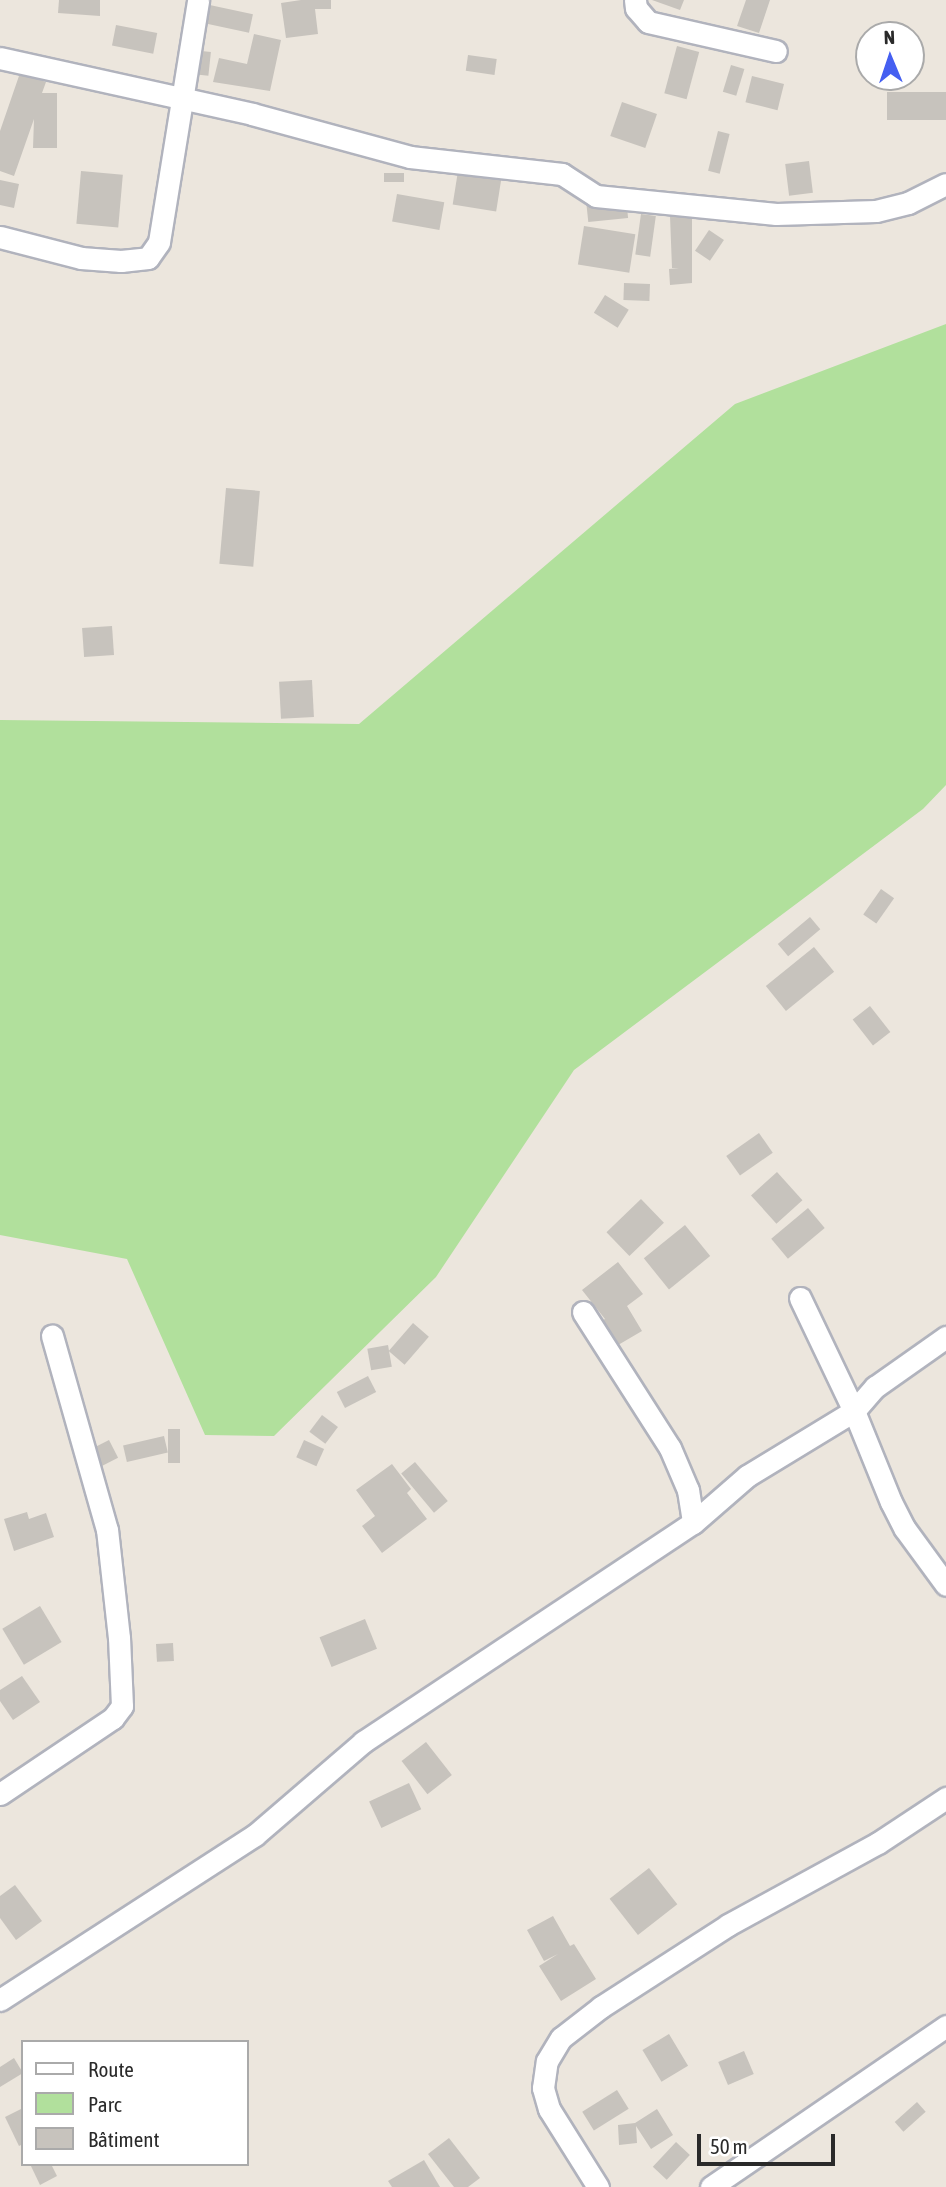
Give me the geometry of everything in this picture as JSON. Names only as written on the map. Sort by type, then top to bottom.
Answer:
[{"type":"street","points":[[0,237],[81,258],[121,261],[148,258],[159,242],[198,0]]},
{"type":"street","points":[[635,0],[636,8],[648,22],[776,51]]},
{"type":"street","points":[[0,58],[252,114],[410,158],[562,174],[596,196],[776,214],[876,211],[908,203],[946,184]]},
{"type":"street","points":[[800,1298],[854,1411],[905,1530],[946,1586]]},
{"type":"street","points":[[583,1312],[670,1448],[688,1490],[693,1522]]},
{"type":"street","points":[[0,1794],[113,1718],[122,1706],[119,1638],[107,1530],[52,1336]]},
{"type":"street","points":[[0,2000],[255,1835],[363,1742],[693,1522],[747,1476],[854,1411],[875,1387],[946,1337]]},
{"type":"street","points":[[598,2187],[549,2109],[543,2088],[547,2062],[561,2038],[601,2007],[728,1925],[878,1843],[946,1798]]},
{"type":"street","points":[[711,2187],[946,2026]]},
{"type":"green space","points":[[946,324],[946,785],[923,809],[574,1070],[436,1277],[274,1436],[205,1435],[127,1259],[0,1235],[0,720],[359,724],[735,404]]},
{"type":"building","points":[[59,0],[100,0],[100,16],[58,13]]},
{"type":"building","points":[[331,0],[331,9],[315,9],[318,34],[286,38],[281,3]]},
{"type":"building","points":[[652,0],[684,0],[680,10]]},
{"type":"building","points":[[746,0],[770,0],[759,33],[737,26]]},
{"type":"building","points":[[205,4],[253,14],[249,33],[201,23]]},
{"type":"building","points":[[116,25],[157,33],[153,54],[112,46]]},
{"type":"building","points":[[254,34],[281,40],[270,91],[213,82],[219,58],[247,64]]},
{"type":"building","points":[[677,46],[699,52],[687,99],[664,93]]},
{"type":"building","points":[[192,50],[211,52],[208,76],[189,74]]},
{"type":"building","points":[[468,55],[497,59],[494,75],[466,71]]},
{"type":"building","points":[[731,65],[744,69],[736,96],[723,92]]},
{"type":"building","points":[[20,73],[46,82],[42,93],[57,93],[57,148],[33,148],[34,119],[14,176],[0,171],[0,131]]},
{"type":"building","points":[[752,76],[784,84],[777,110],[745,102]]},
{"type":"building","points":[[887,92],[946,92],[946,120],[887,120]]},
{"type":"building","points":[[622,102],[657,114],[645,148],[610,136]]},
{"type":"building","points":[[718,131],[730,134],[720,174],[708,171]]},
{"type":"building","points":[[809,161],[813,193],[789,196],[785,164]]},
{"type":"building","points":[[81,171],[123,175],[118,227],[76,224]]},
{"type":"building","points":[[458,171],[501,178],[496,211],[453,205]]},
{"type":"building","points":[[384,173],[404,173],[404,182],[384,182]]},
{"type":"building","points":[[0,180],[19,184],[14,208],[0,205]]},
{"type":"building","points":[[397,194],[444,202],[439,230],[392,222]]},
{"type":"building","points":[[626,198],[628,218],[588,222],[586,202]]},
{"type":"building","points":[[641,214],[656,216],[650,257],[635,255]]},
{"type":"building","points":[[692,215],[692,283],[670,285],[669,269],[679,268],[672,268],[670,216]]},
{"type":"building","points":[[584,226],[635,234],[629,273],[578,265]]},
{"type":"building","points":[[709,230],[724,240],[710,261],[695,251]]},
{"type":"building","points":[[624,283],[650,284],[649,301],[623,300]]},
{"type":"building","points":[[605,295],[629,310],[618,328],[594,313]]},
{"type":"building","points":[[226,488],[260,491],[253,567],[219,564]]},
{"type":"building","points":[[112,626],[114,655],[84,657],[82,628]]},
{"type":"building","points":[[312,680],[314,717],[281,719],[279,682]]},
{"type":"building","points":[[881,889],[894,898],[876,924],[863,914]]},
{"type":"building","points":[[810,917],[820,929],[788,956],[778,944]]},
{"type":"building","points":[[814,947],[834,972],[786,1011],[766,986]]},
{"type":"building","points":[[870,1006],[890,1032],[873,1046],[853,1020]]},
{"type":"building","points":[[759,1133],[773,1153],[740,1176],[726,1156]]},
{"type":"building","points":[[777,1172],[802,1200],[776,1224],[751,1195]]},
{"type":"building","points":[[641,1199],[664,1223],[629,1256],[606,1232]]},
{"type":"building","points":[[808,1208],[825,1228],[788,1259],[771,1239]]},
{"type":"building","points":[[685,1225],[710,1256],[669,1289],[644,1258]]},
{"type":"building","points":[[618,1262],[643,1294],[627,1306],[642,1331],[613,1348],[598,1323],[605,1319],[582,1290]]},
{"type":"building","points":[[413,1323],[429,1337],[405,1365],[389,1351]]},
{"type":"building","points":[[388,1345],[392,1367],[371,1370],[367,1349]]},
{"type":"building","points":[[368,1376],[376,1392],[345,1408],[337,1392]]},
{"type":"building","points":[[322,1415],[338,1427],[325,1444],[309,1432]]},
{"type":"building","points":[[168,1429],[180,1429],[180,1463],[168,1463]]},
{"type":"building","points":[[164,1436],[168,1453],[127,1462],[123,1445]]},
{"type":"building","points":[[109,1440],[118,1458],[90,1472],[80,1455]]},
{"type":"building","points":[[304,1440],[324,1449],[316,1466],[296,1457]]},
{"type":"building","points":[[415,1462],[448,1501],[434,1513],[401,1474]]},
{"type":"building","points":[[392,1464],[411,1489],[407,1493],[427,1519],[382,1553],[362,1526],[375,1516],[356,1490]]},
{"type":"building","points":[[27,1512],[29,1519],[46,1513],[54,1537],[14,1551],[4,1519]]},
{"type":"building","points":[[40,1606],[62,1642],[24,1665],[2,1629]]},
{"type":"building","points":[[365,1619],[377,1649],[332,1667],[320,1637]]},
{"type":"building","points":[[173,1643],[174,1661],[157,1662],[156,1644]]},
{"type":"building","points":[[22,1676],[40,1702],[13,1720],[0,1701],[0,1690]]},
{"type":"building","points":[[426,1742],[452,1775],[427,1794],[402,1761]]},
{"type":"building","points":[[409,1783],[421,1809],[381,1828],[369,1802]]},
{"type":"building","points":[[649,1868],[677,1904],[638,1935],[610,1899]]},
{"type":"building","points":[[15,1885],[42,1921],[16,1940],[0,1918],[0,1896]]},
{"type":"building","points":[[553,1916],[570,1946],[574,1944],[596,1979],[561,2001],[539,1966],[558,1954],[544,1961],[527,1930]]},
{"type":"building","points":[[669,2034],[688,2066],[661,2082],[642,2050]]},
{"type":"building","points":[[744,2051],[754,2074],[728,2085],[718,2062]]},
{"type":"building","points":[[14,2058],[21,2074],[0,2087],[0,2067]]},
{"type":"building","points":[[617,2090],[629,2109],[594,2130],[582,2112]]},
{"type":"building","points":[[917,2102],[926,2112],[903,2132],[895,2122]]},
{"type":"building","points":[[21,2109],[21,2145],[19,2146],[5,2117]]},
{"type":"building","points":[[657,2109],[673,2135],[651,2149],[636,2126],[637,2143],[619,2145],[618,2125],[635,2123]]},
{"type":"building","points":[[449,2138],[480,2178],[468,2187],[454,2187],[428,2154]]},
{"type":"building","points":[[676,2142],[690,2155],[667,2180],[653,2167]]},
{"type":"building","points":[[424,2160],[440,2187],[392,2187],[388,2181]]},
{"type":"building","points":[[31,2166],[52,2166],[57,2176],[40,2185]]}]
